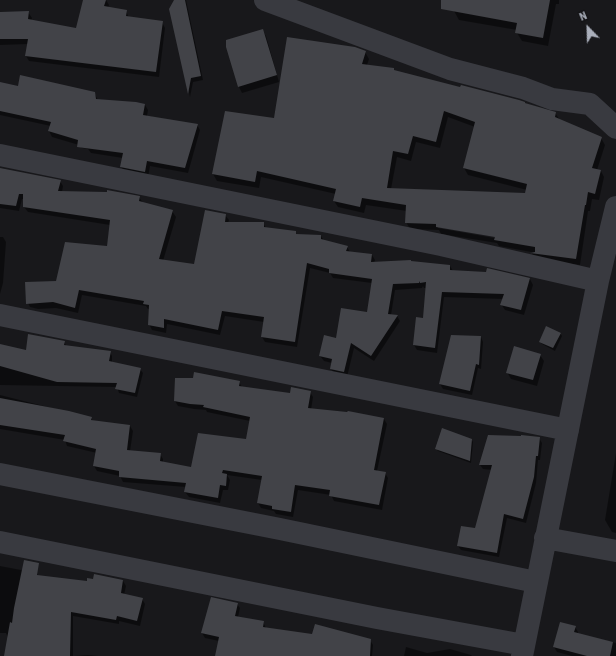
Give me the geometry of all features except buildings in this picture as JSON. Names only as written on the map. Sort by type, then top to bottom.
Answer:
[{"type":"street","points":[[266,0],[450,69],[523,88],[552,99],[590,104],[616,128]]},
{"type":"street","points":[[0,156],[441,245],[598,282]]},
{"type":"street","points":[[0,542],[377,618],[523,651],[598,282],[616,207]]},
{"type":"street","points":[[0,315],[568,430]]},
{"type":"street","points":[[0,474],[280,529],[536,582]]},
{"type":"street","points":[[546,538],[616,551]]}]
